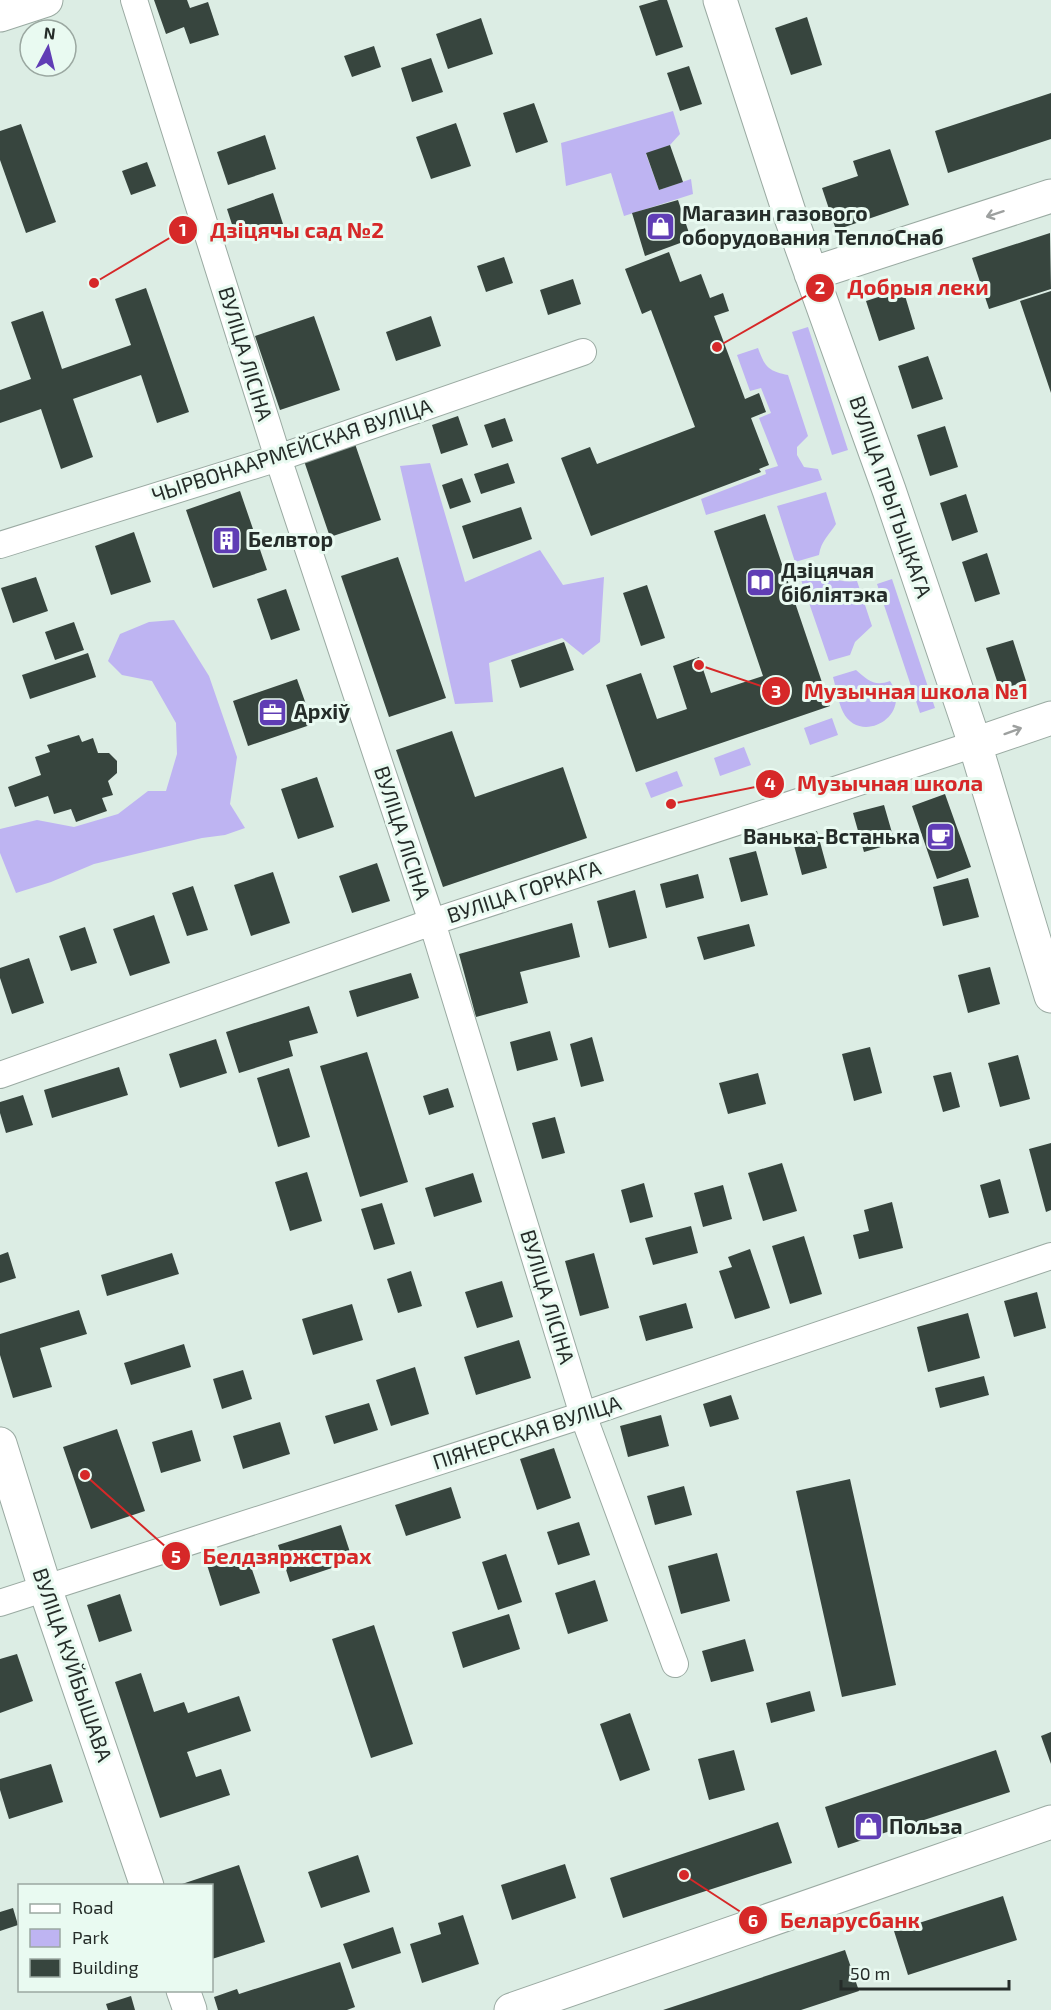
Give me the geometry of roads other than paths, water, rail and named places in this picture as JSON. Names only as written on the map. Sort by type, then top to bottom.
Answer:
[{"type":"main road","points":[[0,15],[46,0]]},
{"type":"main road","name":"ВУЛІЦА ПРЫТЫЦКАГА","points":[[720,0],[811,274],[885,479],[975,744],[1051,996]]},
{"type":"main road","points":[[811,274],[1051,196]]},
{"type":"main road","name":"ВУЛІЦА ГОРКАГА","points":[[975,744],[1051,718]]},
{"type":"main road","name":"ВУЛІЦА КУЙБЫШАВА","points":[[0,1444],[45,1588],[146,1884]]},
{"type":"main road","points":[[511,2010],[1051,1822]]},
{"type":"main road","points":[[184,1992],[190,2010]]},
{"type":"street","name":"ВУЛІЦА ЛІСІНА","points":[[134,0],[278,458],[432,922],[584,1414],[675,1664]]},
{"type":"street","name":"ЧЫРВОНААРМЕЙСКАЯ ВУЛІЦА","points":[[0,545],[278,458],[583,352]]},
{"type":"street","name":"ВУЛІЦА ГОРКАГА","points":[[0,1075],[432,922],[975,744]]},
{"type":"street","name":"ПІЯНЕРСКАЯ ВУЛІЦА","points":[[0,1603],[584,1414],[1051,1256]]},
{"type":"place","name":"Магазин газового оборудования ТеплоСнаб","points":[[661,226]]},
{"type":"place","name":"Дзіцячы сад №2","points":[[94,283]]},
{"type":"place","name":"Добрыя леки","points":[[717,347]]},
{"type":"place","name":"Белвтор","points":[[227,540]]},
{"type":"place","name":"Дзіцячая бібліятэка","points":[[760,583]]},
{"type":"place","name":"Музычная школа №1","points":[[699,665]]},
{"type":"place","name":"Архіў","points":[[273,712]]},
{"type":"place","name":"Музычная школа","points":[[671,804]]},
{"type":"place","name":"Ванька-Встанька","points":[[941,837]]},
{"type":"place","name":"Белдзяржстрах","points":[[85,1475]]},
{"type":"place","name":"Польза","points":[[868,1827]]},
{"type":"place","name":"Беларусбанк","points":[[684,1875]]}]
